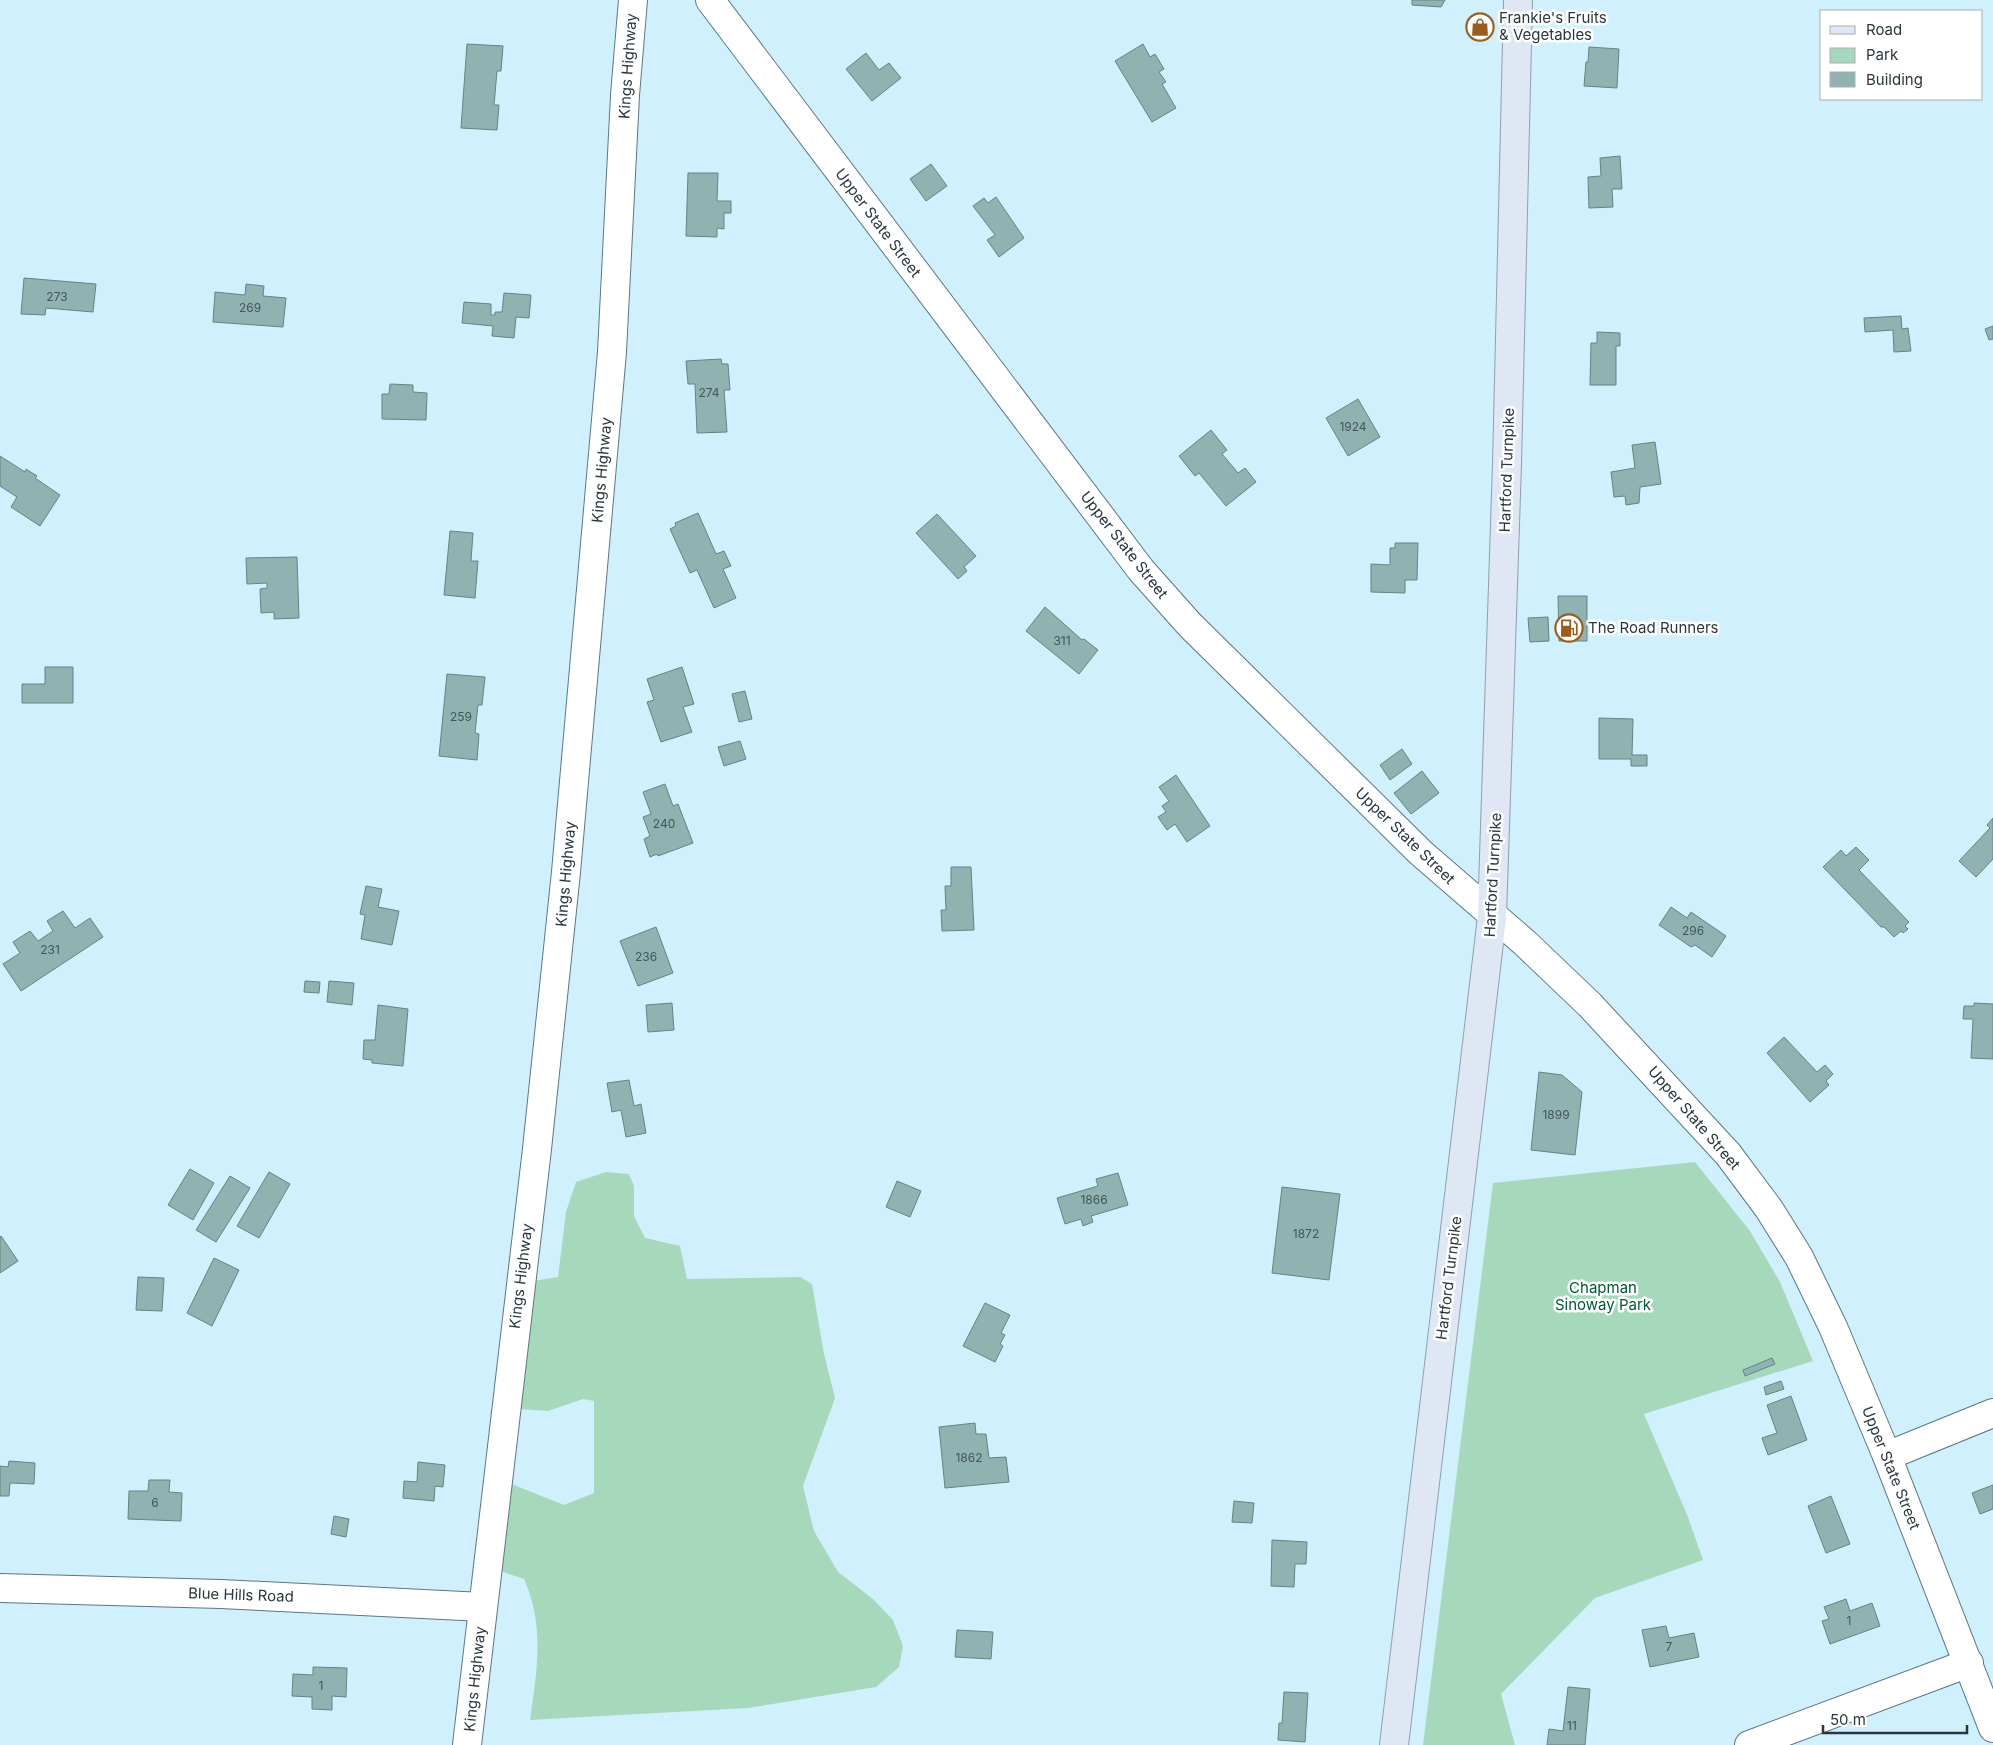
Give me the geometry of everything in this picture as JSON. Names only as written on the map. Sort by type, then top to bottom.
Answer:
[{"type":"main road","name":"Hartford Turnpike","points":[[1394,1745],[1492,917],[1507,464],[1518,0]]},
{"type":"street","name":"Kings Highway","points":[[467,1745],[537,1149],[566,872],[611,362],[625,95],[633,0]]},
{"type":"street","name":"Upper State Street","points":[[710,0],[1141,570],[1190,625],[1251,687],[1421,853],[1492,917],[1525,943],[1590,1005],[1728,1154],[1763,1201],[1799,1256],[1817,1291],[1887,1456],[1993,1728]]},
{"type":"street","points":[[1887,1456],[1993,1413]]},
{"type":"street","name":"Blue Hills Road","points":[[0,1588],[240,1595],[483,1607]]},
{"type":"street","points":[[1749,1745],[1969,1663]]},
{"type":"green space","name":"Chapman Sinoway Park","points":[[1695,1162],[1750,1231],[1780,1282],[1813,1361],[1644,1414],[1688,1517],[1703,1560],[1595,1598],[1501,1694],[1515,1745],[1423,1745],[1493,1183]]},
{"type":"green space","points":[[606,1172],[629,1174],[634,1186],[634,1216],[645,1238],[680,1246],[687,1279],[800,1277],[812,1284],[824,1354],[835,1398],[803,1486],[814,1531],[838,1572],[873,1599],[893,1620],[903,1646],[899,1667],[876,1687],[748,1708],[530,1720],[538,1649],[535,1614],[524,1579],[500,1571],[509,1483],[564,1505],[594,1493],[594,1401],[583,1399],[548,1411],[518,1409],[533,1281],[558,1277],[566,1212],[576,1182]]},
{"type":"building","points":[[1412,0],[1445,0],[1441,7],[1412,5]]},
{"type":"building","points":[[467,44],[503,46],[501,71],[497,71],[494,105],[499,105],[497,130],[461,128]]},
{"type":"building","points":[[1143,44],[1150,57],[1155,54],[1164,69],[1159,72],[1166,82],[1162,84],[1176,108],[1152,122],[1115,61]]},
{"type":"building","points":[[1589,47],[1619,49],[1617,88],[1584,86]]},
{"type":"building","points":[[866,53],[879,70],[889,63],[901,78],[872,101],[846,69]]},
{"type":"building","points":[[1620,156],[1622,189],[1612,189],[1613,207],[1589,208],[1588,177],[1601,176],[1600,158]]},
{"type":"building","points":[[931,164],[947,186],[926,201],[910,179]]},
{"type":"building","points":[[688,173],[718,173],[717,201],[731,201],[731,213],[724,213],[724,229],[717,228],[717,237],[686,236]]},
{"type":"building","points":[[996,197],[1024,238],[999,257],[987,240],[995,235],[973,206],[984,198],[988,203]]},
{"type":"building","points":[[24,278],[96,284],[93,312],[46,308],[45,315],[21,314]]},
{"type":"building","points":[[246,284],[264,286],[263,296],[286,298],[283,327],[213,322],[215,292],[245,295]]},
{"type":"building","points":[[504,293],[531,295],[529,318],[516,317],[514,338],[492,336],[493,326],[462,323],[464,302],[491,304],[491,315],[495,315],[495,312],[502,312]]},
{"type":"building","points":[[1901,316],[1902,329],[1908,328],[1911,351],[1894,352],[1893,330],[1865,332],[1864,318]]},
{"type":"building","points":[[1993,326],[1993,339],[1989,340],[1985,329]]},
{"type":"building","points":[[1597,332],[1620,333],[1620,346],[1616,346],[1616,385],[1590,385],[1591,343],[1597,343]]},
{"type":"building","points":[[721,359],[722,364],[728,364],[730,390],[724,390],[727,432],[697,433],[695,384],[688,384],[686,361]]},
{"type":"building","points":[[390,384],[413,385],[413,392],[427,393],[426,420],[382,419],[382,394],[389,394]]},
{"type":"building","points":[[1358,399],[1380,437],[1348,456],[1326,418]]},
{"type":"building","points":[[1211,430],[1227,450],[1222,454],[1238,473],[1245,468],[1256,482],[1226,506],[1199,473],[1195,476],[1179,456]]},
{"type":"building","points":[[1655,442],[1661,484],[1640,487],[1639,503],[1626,505],[1625,496],[1614,497],[1611,472],[1635,468],[1632,445]]},
{"type":"building","points":[[0,456],[25,472],[26,469],[37,476],[35,478],[60,495],[40,526],[11,507],[17,497],[0,486]]},
{"type":"building","points":[[698,513],[716,554],[724,551],[731,566],[723,569],[736,598],[714,608],[697,570],[690,573],[670,529],[676,526],[675,523]]},
{"type":"building","points":[[937,514],[976,556],[964,567],[967,571],[958,579],[916,533]]},
{"type":"building","points":[[450,531],[473,533],[471,561],[478,561],[475,598],[444,595]]},
{"type":"building","points":[[1395,543],[1418,543],[1417,580],[1405,580],[1405,593],[1371,592],[1371,564],[1390,565],[1390,548],[1395,548]]},
{"type":"building","points":[[297,557],[299,618],[274,619],[274,612],[261,613],[260,589],[267,588],[267,583],[247,584],[246,558]]},
{"type":"building","points":[[1558,596],[1587,596],[1587,641],[1559,641]]},
{"type":"building","points":[[1045,607],[1082,640],[1084,639],[1098,650],[1079,674],[1026,631]]},
{"type":"building","points":[[1548,617],[1549,641],[1530,642],[1528,618]]},
{"type":"building","points":[[45,667],[73,667],[73,703],[22,703],[22,684],[45,684]]},
{"type":"building","points":[[682,667],[694,704],[683,707],[692,732],[661,742],[647,702],[654,700],[647,679]]},
{"type":"building","points":[[447,674],[485,677],[482,705],[478,705],[475,733],[479,734],[477,760],[439,756]]},
{"type":"building","points":[[745,691],[752,719],[739,722],[732,694]]},
{"type":"building","points":[[1599,718],[1633,719],[1632,755],[1647,755],[1647,766],[1631,766],[1631,759],[1599,759]]},
{"type":"building","points":[[740,741],[746,759],[724,766],[718,747]]},
{"type":"building","points":[[1402,749],[1412,764],[1390,780],[1380,765]]},
{"type":"building","points":[[1422,771],[1439,793],[1411,814],[1394,793]]},
{"type":"building","points":[[1176,775],[1210,826],[1187,842],[1175,824],[1167,830],[1158,817],[1166,812],[1162,806],[1169,801],[1159,787]]},
{"type":"building","points":[[665,784],[673,806],[678,804],[693,843],[658,856],[657,854],[650,857],[644,839],[650,836],[643,817],[651,814],[643,792]]},
{"type":"building","points":[[1993,818],[1993,859],[1976,877],[1959,861],[1990,828],[1987,825]]},
{"type":"building","points":[[1856,847],[1869,860],[1859,870],[1909,922],[1905,926],[1908,929],[1903,933],[1901,931],[1894,937],[1884,927],[1881,927],[1823,867],[1841,850],[1846,856]]},
{"type":"building","points":[[951,867],[971,867],[974,930],[942,931],[941,910],[946,910],[945,886],[951,886]]},
{"type":"building","points":[[366,886],[382,889],[378,907],[399,911],[392,945],[361,939],[365,915],[360,914]]},
{"type":"building","points":[[1671,907],[1687,918],[1691,912],[1726,936],[1712,957],[1695,945],[1691,947],[1659,925]]},
{"type":"building","points":[[63,911],[75,928],[90,918],[103,937],[21,991],[3,964],[20,953],[13,942],[30,931],[38,941],[53,931],[47,921]]},
{"type":"building","points":[[656,927],[673,973],[638,986],[620,941]]},
{"type":"building","points":[[305,981],[320,982],[319,993],[304,992]]},
{"type":"building","points":[[329,981],[354,983],[352,1005],[327,1002]]},
{"type":"building","points":[[672,1003],[674,1030],[648,1032],[646,1005]]},
{"type":"building","points":[[1974,1003],[1993,1004],[1993,1059],[1971,1058],[1973,1019],[1963,1019],[1964,1006],[1974,1006]]},
{"type":"building","points":[[378,1005],[408,1009],[403,1066],[372,1063],[372,1060],[363,1059],[364,1040],[375,1040]]},
{"type":"building","points":[[1784,1037],[1817,1072],[1825,1065],[1833,1074],[1826,1081],[1829,1085],[1810,1102],[1767,1053]]},
{"type":"building","points":[[1539,1072],[1562,1075],[1582,1092],[1575,1155],[1531,1150]]},
{"type":"building","points":[[629,1080],[634,1106],[641,1104],[646,1133],[626,1137],[621,1110],[612,1112],[607,1083]]},
{"type":"building","points":[[190,1169],[214,1183],[193,1220],[168,1205]]},
{"type":"building","points":[[269,1172],[290,1184],[259,1238],[237,1226]]},
{"type":"building","points":[[1118,1173],[1128,1205],[1091,1216],[1093,1222],[1083,1226],[1081,1219],[1065,1224],[1057,1198],[1098,1186],[1096,1179]]},
{"type":"building","points":[[230,1176],[250,1188],[216,1242],[196,1230]]},
{"type":"building","points":[[897,1181],[921,1191],[910,1217],[886,1207]]},
{"type":"building","points":[[1282,1187],[1340,1194],[1329,1280],[1272,1273]]},
{"type":"building","points":[[0,1237],[18,1261],[0,1273]]},
{"type":"building","points":[[214,1258],[239,1270],[212,1326],[187,1313]]},
{"type":"building","points":[[138,1277],[164,1278],[162,1311],[136,1310]]},
{"type":"building","points":[[985,1303],[1010,1315],[1001,1333],[1005,1335],[1000,1344],[1003,1346],[995,1362],[963,1346]]},
{"type":"building","points":[[1772,1358],[1775,1364],[1745,1376],[1743,1370]]},
{"type":"building","points":[[1781,1381],[1784,1389],[1766,1395],[1764,1387]]},
{"type":"building","points":[[1791,1396],[1807,1440],[1768,1455],[1762,1438],[1777,1433],[1767,1405]]},
{"type":"building","points":[[975,1423],[976,1434],[986,1434],[989,1458],[1006,1457],[1009,1482],[945,1488],[939,1427]]},
{"type":"building","points":[[9,1461],[35,1463],[34,1484],[10,1483],[9,1496],[0,1496],[0,1466],[8,1467]]},
{"type":"building","points":[[418,1462],[445,1465],[443,1487],[435,1486],[434,1501],[403,1498],[404,1481],[417,1482]]},
{"type":"building","points":[[149,1480],[170,1480],[169,1492],[182,1493],[181,1521],[128,1519],[129,1491],[148,1491]]},
{"type":"building","points":[[1993,1485],[1993,1509],[1980,1514],[1972,1493]]},
{"type":"building","points":[[1831,1496],[1850,1544],[1826,1553],[1808,1506]]},
{"type":"building","points":[[1234,1501],[1254,1503],[1252,1523],[1232,1522]]},
{"type":"building","points":[[334,1516],[349,1519],[346,1537],[331,1534]]},
{"type":"building","points":[[1272,1540],[1307,1542],[1306,1564],[1295,1564],[1294,1587],[1271,1586]]},
{"type":"building","points":[[1846,1599],[1850,1611],[1872,1603],[1880,1626],[1830,1644],[1822,1621],[1829,1619],[1824,1607]]},
{"type":"building","points":[[1666,1626],[1669,1638],[1694,1633],[1699,1657],[1650,1667],[1642,1630]]},
{"type":"building","points":[[957,1630],[993,1632],[991,1659],[955,1657]]},
{"type":"building","points":[[313,1667],[347,1668],[346,1697],[332,1696],[332,1710],[312,1709],[312,1697],[292,1696],[293,1674],[313,1675]]},
{"type":"building","points":[[1568,1687],[1590,1689],[1585,1745],[1547,1745],[1549,1729],[1563,1731]]},
{"type":"building","points":[[1284,1692],[1308,1693],[1305,1742],[1278,1740],[1279,1723],[1282,1723]]},
{"type":"place","name":"Frankie's Fruits & Vegetables","points":[[1480,27]]},
{"type":"place","name":"The Road Runners","points":[[1569,628]]}]
